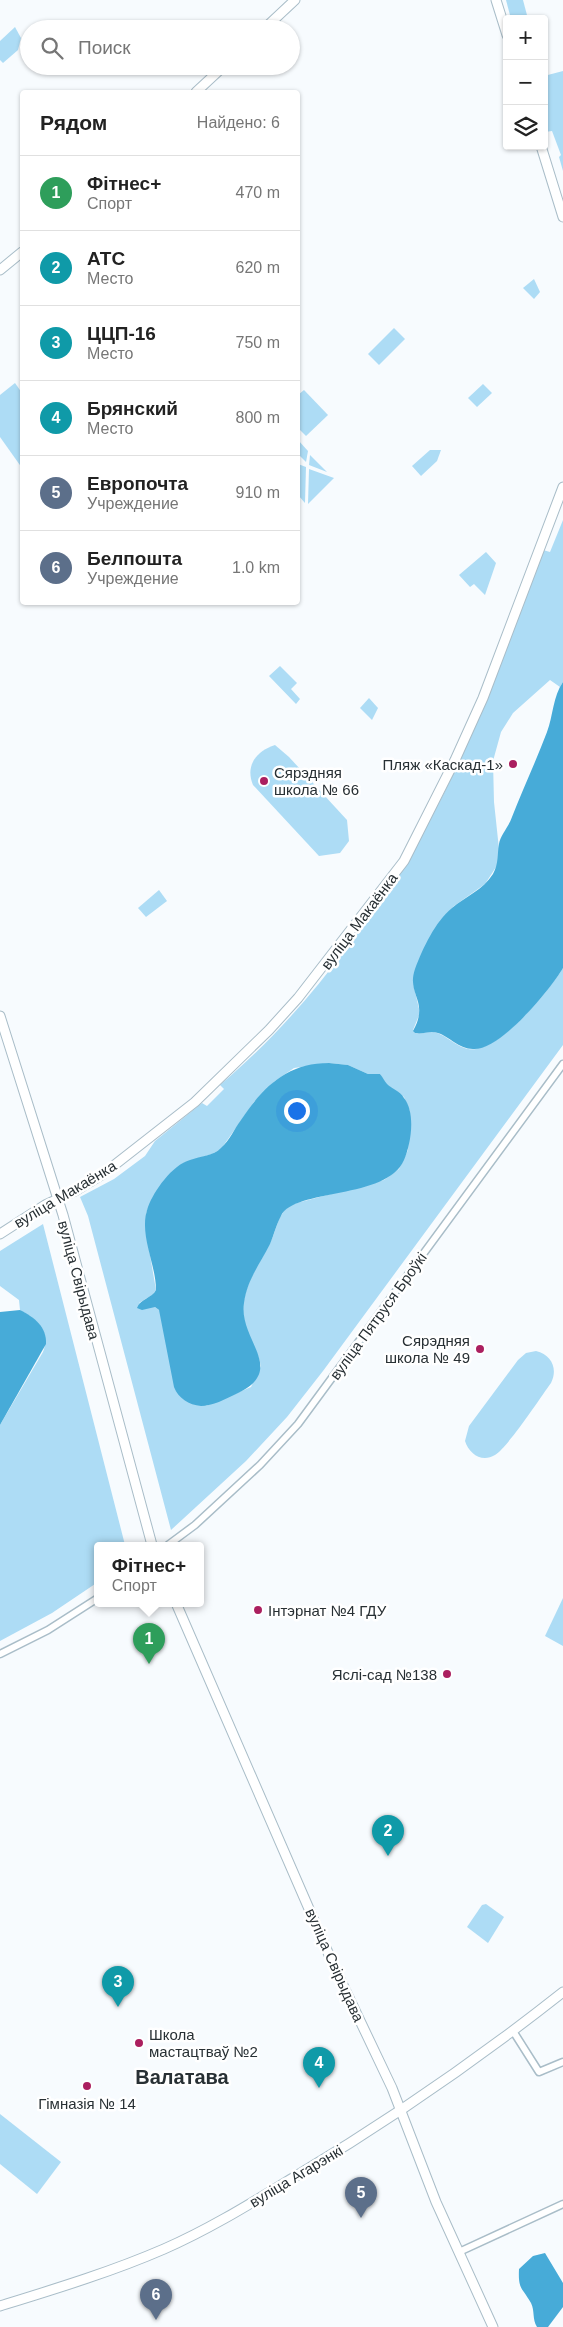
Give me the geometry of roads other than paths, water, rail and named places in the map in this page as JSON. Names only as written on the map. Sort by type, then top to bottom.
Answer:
[{"type":"main road","points":[[274,20],[295,0]]},
{"type":"main road","points":[[496,0],[503,22]]},
{"type":"main road","points":[[198,90],[214,75]]},
{"type":"main road","points":[[542,150],[563,216]]},
{"type":"main road","points":[[0,270],[20,254]]},
{"type":"main road","name":"вуліца Макаёнка","points":[[0,1234],[57,1198],[75,1191],[103,1174],[148,1141],[195,1102],[269,1030],[318,974],[404,862],[455,760],[483,698],[563,487]]},
{"type":"main road","name":"вуліца Свірыдава","points":[[0,1016],[57,1198],[151,1542]]},
{"type":"main road","name":"вуліца Свірыдава","points":[[178,1607],[333,1964],[401,2111],[436,2202],[493,2327]]},
{"type":"main road","name":"вуліца Агарэнкі","points":[[0,2306],[86,2278],[181,2241],[276,2188],[401,2111],[513,2031],[563,1992]]},
{"type":"street","name":"вуліца Пятруся Броўкі","points":[[172,1542],[195,1525],[298,1424],[563,1064]]},
{"type":"street","points":[[0,1654],[48,1630],[94,1601]]},
{"type":"street","points":[[513,2031],[539,2072],[563,2062]]},
{"type":"street","points":[[459,2252],[563,2204]]},
{"type":"water","points":[[563,682],[563,968],[536,1004],[510,1030],[484,1047],[468,1048],[435,1032],[415,1033],[413,1031],[418,1021],[419,1005],[413,985],[413,978],[418,961],[440,920],[457,904],[479,889],[493,874],[497,863],[500,841],[511,820],[543,743],[557,693]]},
{"type":"water","points":[[314,1064],[348,1065],[368,1074],[380,1074],[387,1084],[402,1096],[408,1104],[411,1120],[409,1146],[404,1160],[394,1173],[379,1182],[303,1201],[289,1207],[281,1216],[270,1244],[251,1279],[244,1303],[244,1317],[258,1353],[259,1375],[251,1385],[214,1404],[201,1406],[192,1404],[181,1398],[174,1387],[159,1310],[155,1307],[142,1310],[137,1308],[156,1290],[145,1228],[145,1217],[148,1207],[164,1179],[177,1167],[190,1160],[214,1153],[227,1142],[238,1123],[267,1087],[288,1072]]},
{"type":"water","points":[[20,1310],[39,1323],[46,1338],[46,1344],[0,1425],[0,1312]]},
{"type":"water","points":[[545,2253],[563,2283],[563,2307],[548,2327],[537,2327],[531,2303],[520,2285],[519,2269],[533,2256]]},
{"type":"place","name":"Пляж «Каскад-1»","points":[[513,764]]},
{"type":"place","name":"Сярэдняя школа № 66","points":[[264,781]]},
{"type":"place","name":"Сярэдняя школа № 49","points":[[480,1349]]},
{"type":"place","name":"Інтэрнат №4 ГДУ","points":[[258,1610]]},
{"type":"place","name":"Фітнес+","points":[[149,1664]]},
{"type":"place","name":"Яслі-сад №138","points":[[447,1674]]},
{"type":"place","name":"АТС","points":[[388,1856]]},
{"type":"place","name":"ЦЦП-16","points":[[118,2007]]},
{"type":"place","name":"Школа мастацтваў №2","points":[[139,2043]]},
{"type":"place","name":"Гімназія № 14","points":[[87,2086]]},
{"type":"place","name":"Брянский","points":[[319,2088]]},
{"type":"place","name":"Европочта","points":[[361,2218]]},
{"type":"place","name":"Белпошта","points":[[156,2320]]},
{"type":"district","name":"Валатава","points":[[182,2077]]}]
